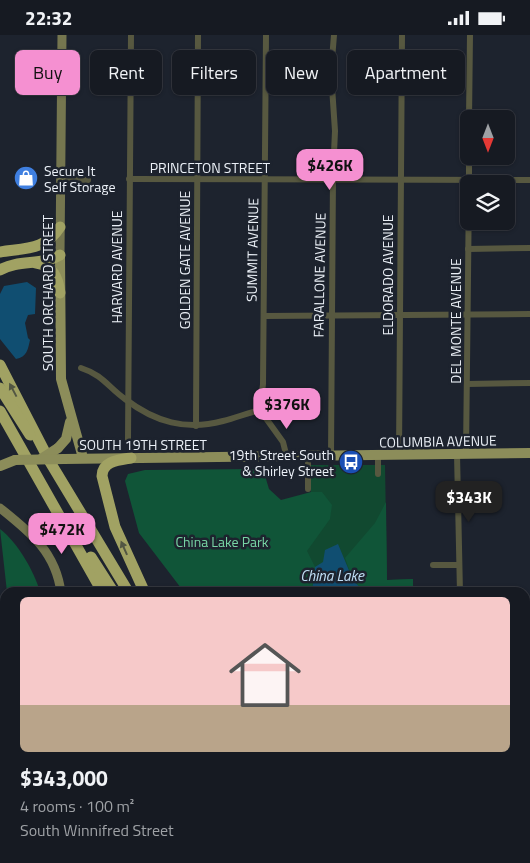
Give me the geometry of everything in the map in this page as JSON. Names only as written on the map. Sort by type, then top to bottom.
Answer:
[{"type":"highway","points":[[4,251],[43,244],[52,239],[60,227]]},
{"type":"highway","points":[[4,251],[50,251],[60,261]]},
{"type":"highway","points":[[0,270],[14,264],[51,260],[60,261]]},
{"type":"highway","points":[[30,262],[44,264],[51,270],[56,278],[60,293]]},
{"type":"highway","points":[[0,365],[60,480]]},
{"type":"highway","points":[[0,388],[60,480],[125,587]]},
{"type":"highway","points":[[0,411],[100,587]]},
{"type":"highway","points":[[14,435],[110,587]]},
{"type":"highway","points":[[131,458],[106,465],[102,476],[115,527],[142,587]]},
{"type":"main road","name":"SOUTH ORCHARD STREET","points":[[62,35],[60,369],[71,421],[83,458]]},
{"type":"main road","points":[[60,261],[65,260],[65,179],[61,170]]},
{"type":"main road","points":[[41,459],[58,448],[66,439],[71,421]]},
{"type":"main road","name":"COLUMBIA AVENUE","points":[[287,458],[530,453]]},
{"type":"main road","name":"SOUTH 19TH STREET","points":[[6,462],[83,458],[287,458]]},
{"type":"main road","points":[[0,508],[42,544],[54,566],[59,587]]},
{"type":"street","name":"HARVARD AVENUE","points":[[128,439],[131,35]]},
{"type":"street","name":"GOLDEN GATE AVENUE","points":[[196,426],[198,35]]},
{"type":"street","name":"SUMMIT AVENUE","points":[[260,410],[263,392],[266,35]]},
{"type":"street","name":"FARALLONE AVENUE","points":[[331,457],[333,181],[336,131],[331,72],[334,35]]},
{"type":"street","name":"ELDORADO AVENUE","points":[[399,456],[402,35]]},
{"type":"street","points":[[469,110],[470,35]]},
{"type":"street","points":[[65,179],[88,180]]},
{"type":"street","name":"PRINCETON STREET","points":[[129,179],[401,181],[460,184]]},
{"type":"street","name":"PRINCETON STREET","points":[[515,181],[530,180]]},
{"type":"street","name":"DEL MONTE AVENUE","points":[[460,587],[462,454],[467,384],[468,230]]},
{"type":"street","points":[[468,249],[530,248]]},
{"type":"street","points":[[264,316],[400,317],[530,314]]},
{"type":"street","points":[[81,368],[104,379],[127,401],[148,415],[177,425],[196,426],[260,410],[284,442],[287,458]]},
{"type":"street","points":[[467,384],[530,383]]},
{"type":"street","points":[[378,456],[378,475]]},
{"type":"street","points":[[308,457],[308,489]]},
{"type":"street","points":[[433,565],[459,565]]},
{"type":"green space","name":"China Lake Park","points":[[310,465],[385,465],[387,580],[413,579],[413,587],[188,587],[256,503],[311,502]]},
{"type":"green space","name":"China Lake Park","points":[[263,469],[269,489],[281,500],[311,492],[322,492],[332,505],[330,519],[307,551],[315,567],[313,587],[180,587],[139,533],[125,481],[128,474],[145,470]]},
{"type":"green space","points":[[386,502],[387,580],[413,579],[413,587],[359,587],[353,580],[345,558],[375,523]]},
{"type":"green space","points":[[0,529],[13,542],[24,558],[38,587],[6,587]]},
{"type":"water","points":[[27,282],[36,288],[35,314],[28,315],[25,323],[30,340],[28,349],[23,356],[16,359],[0,339],[0,294],[4,286]]},
{"type":"water","name":"China Lake","points":[[338,544],[353,580],[359,587],[313,587],[315,567],[323,562],[325,550]]},
{"type":"place","name":"Secure It Self Storage","points":[[26,178]]},
{"type":"place","name":"19th Street South & Shirley Street","points":[[351,462]]}]
